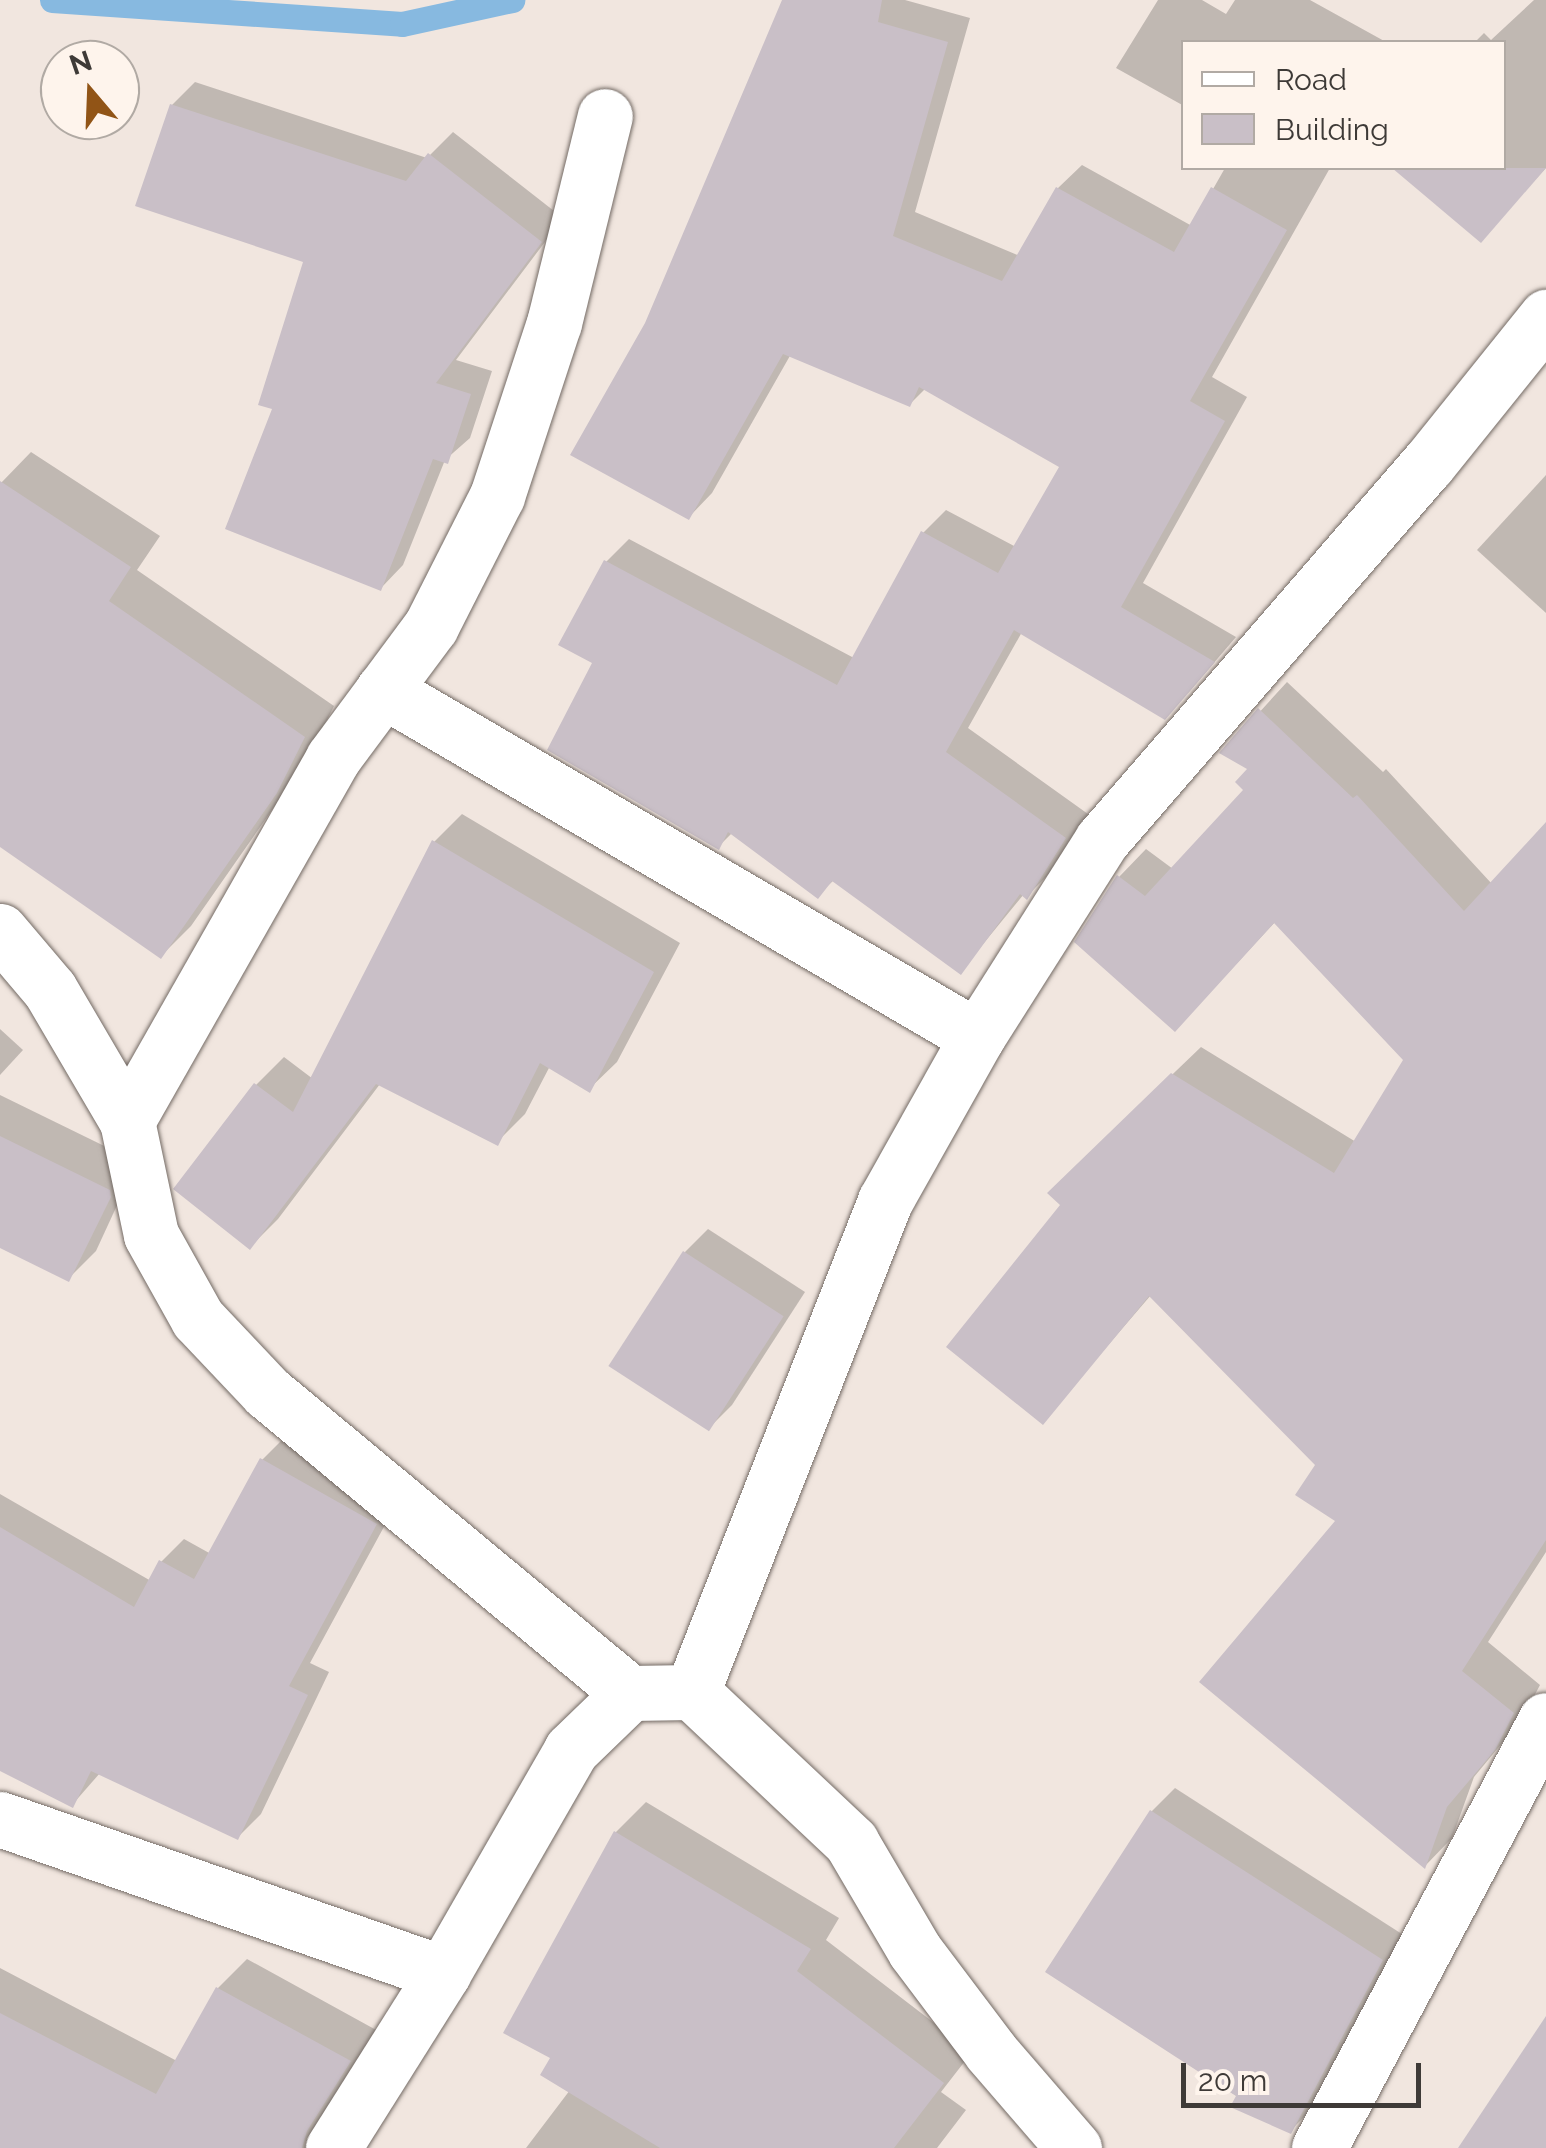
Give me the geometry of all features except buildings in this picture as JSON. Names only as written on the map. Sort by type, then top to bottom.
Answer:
[{"type":"street","points":[[127,1121],[333,758],[431,626],[497,496],[554,323],[605,116]]},
{"type":"street","points":[[692,1692],[884,1201],[977,1037],[1102,840],[1428,464],[1546,317]]},
{"type":"street","points":[[383,690],[977,1037]]},
{"type":"street","points":[[0,930],[50,990],[127,1121],[151,1235],[198,1319],[267,1392],[630,1694],[692,1692],[852,1842],[916,1951],[991,2052],[1074,2148]]},
{"type":"street","points":[[332,2148],[443,1973],[571,1750],[630,1694]]},
{"type":"street","points":[[1319,2148],[1546,1720]]},
{"type":"street","points":[[0,1818],[443,1973]]},
{"type":"waterway","points":[[52,0],[402,24],[512,0]]}]
